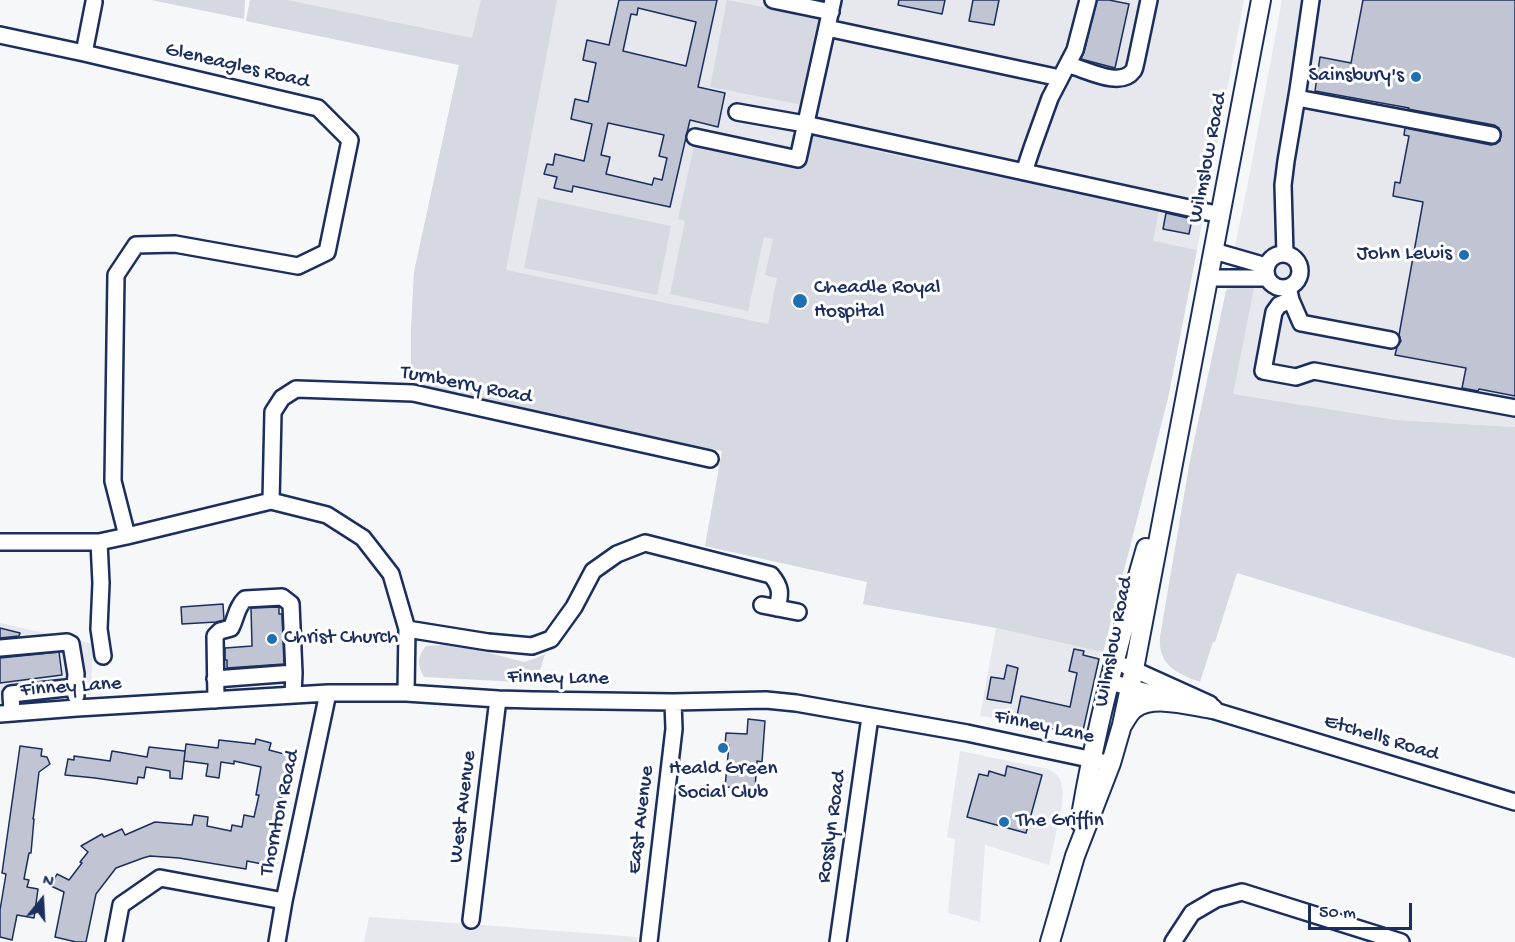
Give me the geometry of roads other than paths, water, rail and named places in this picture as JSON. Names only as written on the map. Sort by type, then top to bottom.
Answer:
[{"type":"main road","name":"Wilmslow Road","points":[[1050,942],[1075,856],[1111,763],[1122,725],[1262,0]]},
{"type":"main road","name":"Wilmslow Road","points":[[1075,856],[1091,760],[1110,682],[1180,430]]},
{"type":"main road","points":[[1122,725],[1134,709],[1163,701],[1213,709]]},
{"type":"street","points":[[695,137],[798,159],[832,6],[773,0]]},
{"type":"street","points":[[1024,172],[1050,98],[1075,50],[1088,0]]},
{"type":"street","points":[[827,28],[1064,72],[1079,67],[1105,77],[1116,78],[1132,72],[1149,0]]},
{"type":"street","points":[[1285,254],[1283,185],[1311,0]]},
{"type":"street","points":[[84,53],[94,2]]},
{"type":"street","name":"Gleneagles Road","points":[[0,35],[318,108],[350,140],[327,252],[298,266],[175,244],[136,245],[116,276],[113,481],[127,536]]},
{"type":"street","points":[[1297,98],[1492,135]]},
{"type":"street","points":[[737,112],[805,124],[1221,215]]},
{"type":"street","points":[[1214,251],[1267,272],[1273,285],[1283,288],[1289,294],[1301,323],[1391,340]]},
{"type":"street","points":[[1267,272],[1274,256],[1285,254],[1296,260],[1300,268],[1289,294],[1274,312],[1263,371],[1296,377],[1314,371],[1515,408]]},
{"type":"street","points":[[1209,278],[1267,272]]},
{"type":"street","name":"Turnberry Road","points":[[271,501],[273,412],[282,398],[296,389],[413,393],[710,459]]},
{"type":"street","points":[[0,542],[99,542],[271,501],[327,515],[363,538],[391,574],[407,629],[406,693]]},
{"type":"street","points":[[99,542],[101,583],[93,630],[103,656]]},
{"type":"street","points":[[407,629],[488,642],[532,646],[551,639],[574,608],[592,571],[616,554],[645,543],[771,575],[778,582],[780,595],[769,606],[798,612]]},
{"type":"street","points":[[216,700],[215,636],[220,630],[231,628],[236,619],[238,605],[244,599],[282,597],[291,604],[294,673],[292,695]]},
{"type":"street","points":[[0,648],[67,642],[71,644],[76,674],[77,708]]},
{"type":"street","name":"Etchells Road","points":[[1115,662],[1235,716]]},
{"type":"street","points":[[215,679],[294,673]]},
{"type":"street","name":"Etchells Road","points":[[1110,682],[1213,709],[1515,802]]},
{"type":"street","points":[[6,714],[11,694],[75,687]]},
{"type":"street","name":"Finney Lane","points":[[6,714],[328,693],[406,693],[498,699],[673,702],[766,700],[796,703],[967,733],[1111,763]]},
{"type":"street","name":"Thornton Road","points":[[277,942],[328,693]]},
{"type":"street","name":"West Avenue","points":[[471,920],[498,699]]},
{"type":"street","name":"East Avenue","points":[[649,942],[674,729],[673,702]]},
{"type":"street","name":"Rosslyn Road","points":[[838,942],[870,717]]},
{"type":"street","points":[[114,942],[121,905],[160,878],[284,901]]},
{"type":"street","points":[[1173,942],[1192,913],[1216,898],[1242,892],[1398,942]]},
{"type":"place","name":"Sainsbury's","points":[[1416,77]]},
{"type":"place","name":"John Lewis","points":[[1464,255]]},
{"type":"place","name":"Cheadle Royal Hospital","points":[[800,301]]},
{"type":"place","name":"Christ Church","points":[[272,639]]},
{"type":"place","name":"Heald Green Social Club","points":[[723,748]]},
{"type":"place","name":"The Griffin","points":[[1004,822]]}]
